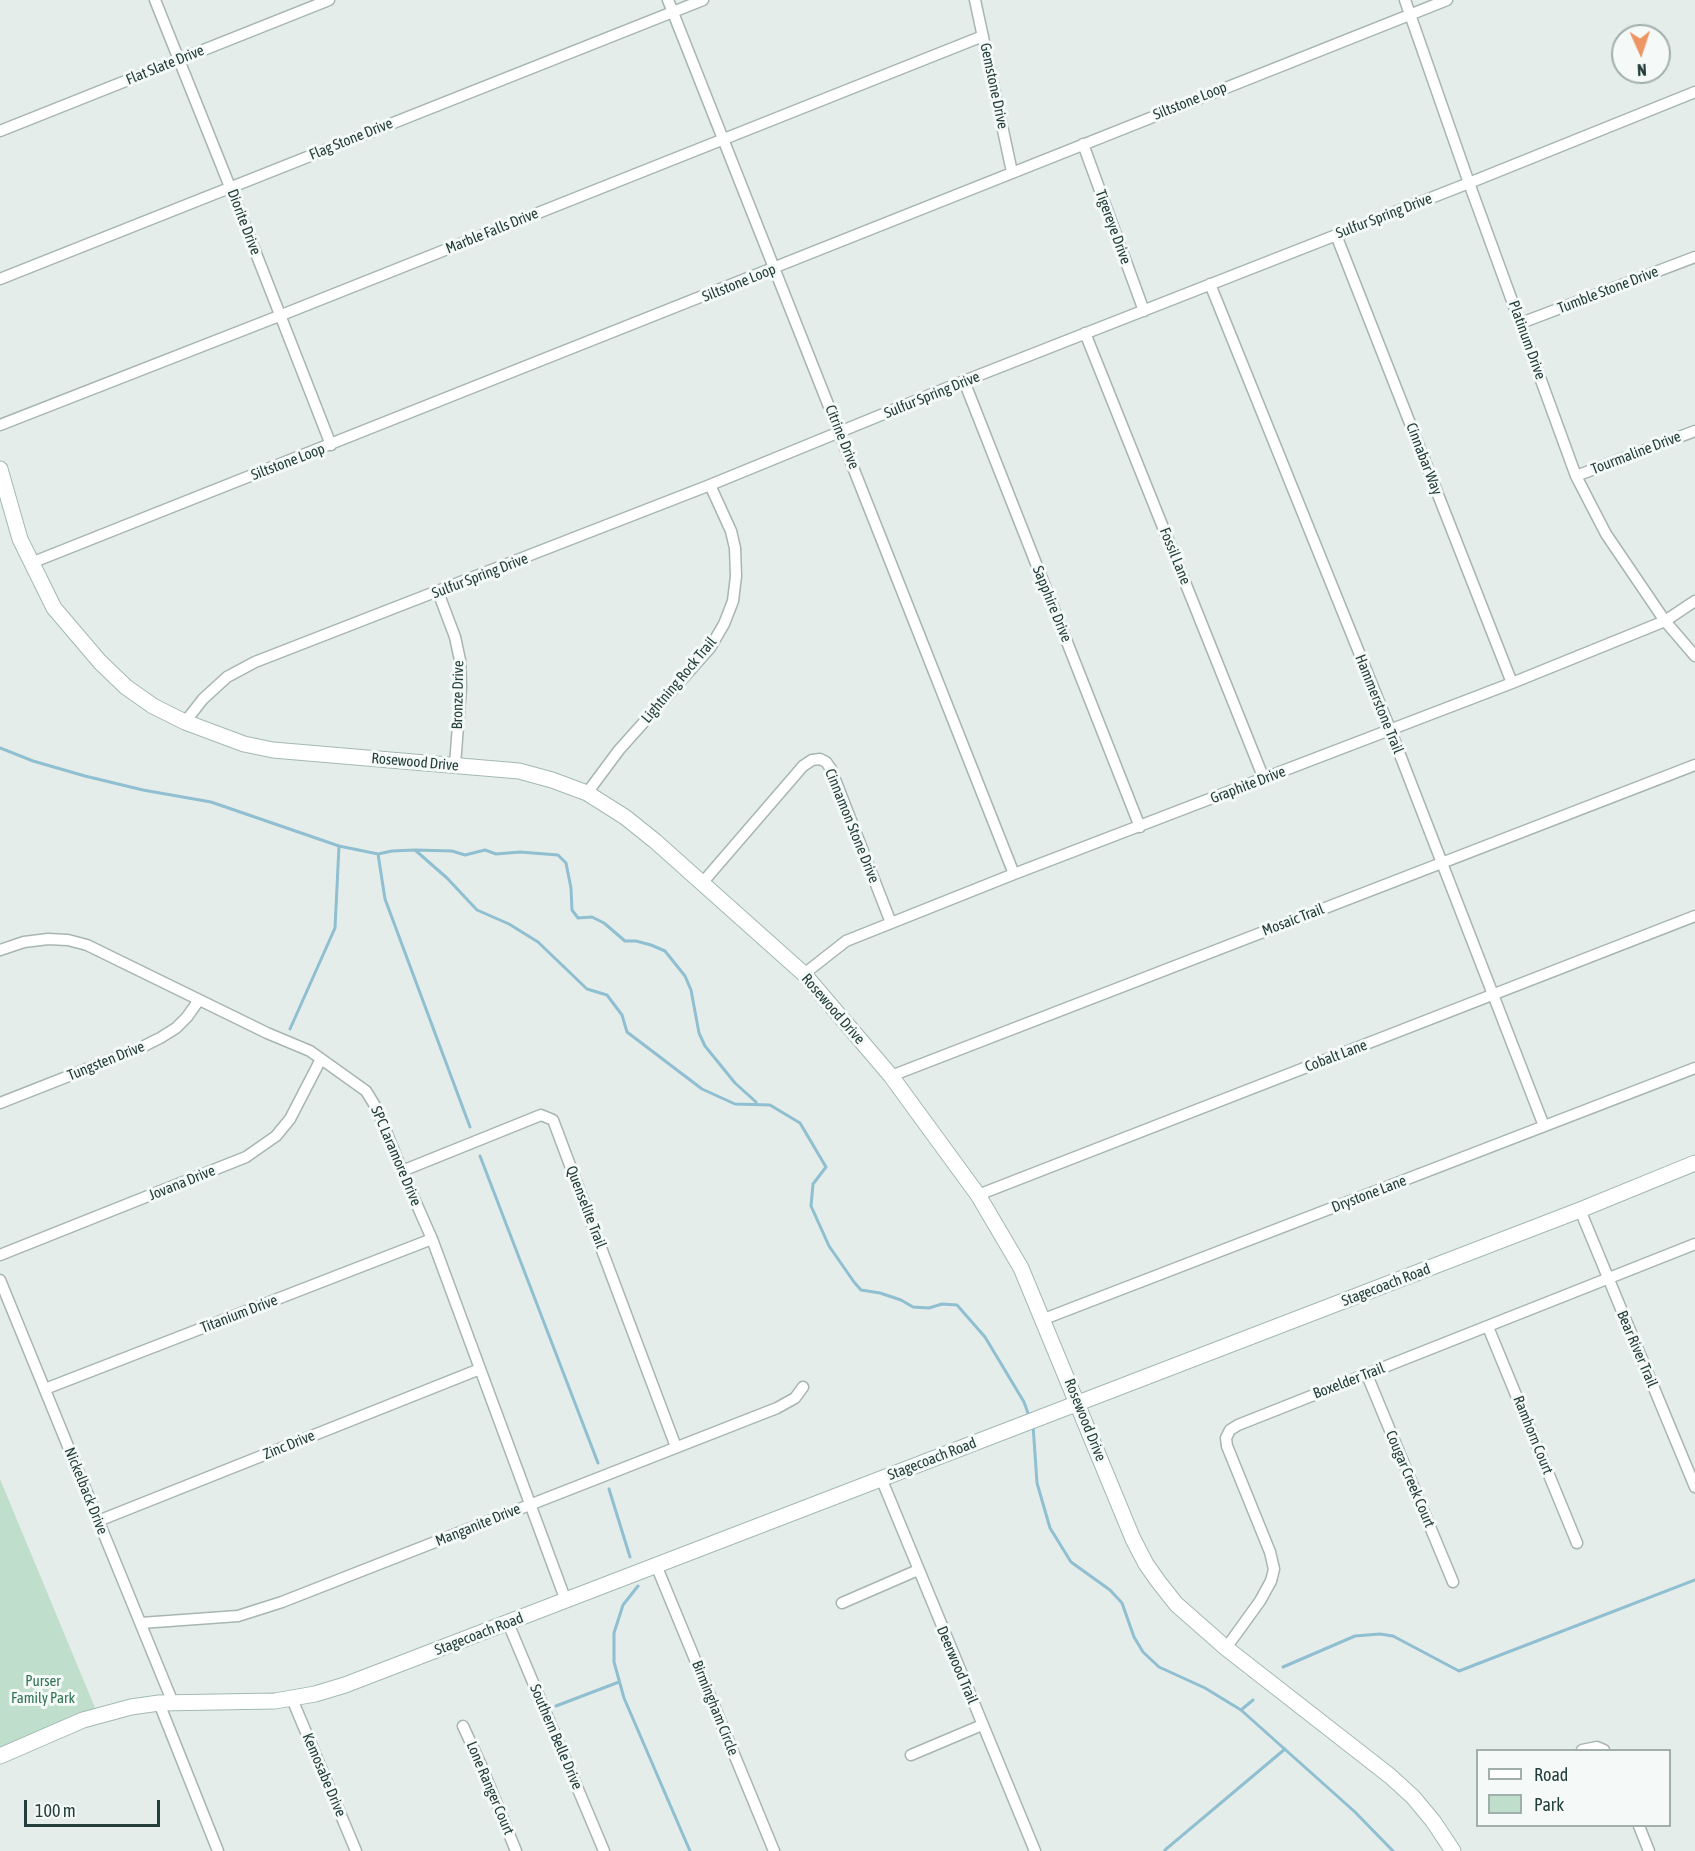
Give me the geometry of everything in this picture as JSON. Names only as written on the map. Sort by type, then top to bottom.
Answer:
[{"type":"street","name":"Diorite Drive","points":[[154,0],[331,445]]},
{"type":"street","name":"Flat Slate Drive","points":[[0,131],[329,0]]},
{"type":"street","name":"Citrine Drive","points":[[668,0],[1014,874]]},
{"type":"street","name":"Flag Stone Drive","points":[[0,279],[703,0]]},
{"type":"street","name":"Gemstone Drive","points":[[975,0],[1012,172]]},
{"type":"street","name":"Platinum Drive","points":[[1405,0],[1576,476],[1606,534],[1665,621],[1695,656]]},
{"type":"street","name":"Siltstone Loop","points":[[31,563],[1447,0]]},
{"type":"street","name":"Marble Falls Drive","points":[[0,424],[279,316],[983,36]]},
{"type":"street","name":"Sulfur Spring Drive","points":[[185,722],[203,699],[227,677],[255,662],[710,485],[964,381],[1695,92]]},
{"type":"street","name":"Tigereye Drive","points":[[1083,144],[1144,311]]},
{"type":"street","name":"Cinnabar Way","points":[[1336,235],[1512,683]]},
{"type":"street","name":"Tumble Stone Drive","points":[[1521,323],[1695,257]]},
{"type":"street","name":"Hammerstone Trail","points":[[1210,284],[1390,729],[1544,1126]]},
{"type":"street","name":"Fossil Lane","points":[[1085,333],[1264,779]]},
{"type":"street","name":"Sapphire Drive","points":[[964,381],[1140,827]]},
{"type":"street","name":"Tourmaline Drive","points":[[1576,476],[1695,430]]},
{"type":"street","name":"Rosewood Drive","points":[[0,469],[20,539],[54,608],[100,662],[126,687],[144,699],[185,722],[236,742],[273,750],[519,771],[586,793],[625,817],[703,882],[804,974],[891,1076],[978,1196],[1021,1268],[1133,1539],[1146,1564],[1176,1604],[1226,1648],[1390,1776],[1420,1805],[1453,1851]]},
{"type":"street","name":"Lightning Rock Trail","points":[[586,793],[619,750],[710,648],[724,624],[735,584],[735,548],[731,531],[710,485]]},
{"type":"street","name":"Bronze Drive","points":[[438,592],[455,637],[460,660],[461,687],[455,765]]},
{"type":"street","name":"Graphite Drive","points":[[804,974],[846,941],[1512,683],[1665,621],[1695,601]]},
{"type":"street","name":"Cinnamon Stone Drive","points":[[703,882],[804,766],[812,760],[820,759],[826,762],[831,769],[891,923]]},
{"type":"street","name":"Mosaic Trail","points":[[891,1076],[1695,765]]},
{"type":"street","name":"Cobalt Lane","points":[[978,1196],[1695,916]]},
{"type":"street","name":"SPC Laramore Drive","points":[[0,950],[24,942],[48,939],[68,940],[87,945],[267,1033],[310,1051],[366,1091],[377,1109],[432,1239],[566,1601]]},
{"type":"street","name":"Tungsten Drive","points":[[0,1103],[160,1038],[176,1028],[199,1000]]},
{"type":"street","name":"Jovana Drive","points":[[0,1255],[246,1157],[276,1136],[290,1119],[321,1059]]},
{"type":"street","name":"Drystone Lane","points":[[1044,1319],[1695,1068]]},
{"type":"street","name":"Quenselite Trail","points":[[402,1171],[542,1115],[553,1120],[676,1447]]},
{"type":"street","name":"Stagecoach Road","points":[[0,1756],[83,1720],[108,1712],[166,1703],[275,1701],[292,1699],[345,1685],[1580,1210],[1695,1163]]},
{"type":"street","name":"Bear River Trail","points":[[1580,1210],[1695,1487]]},
{"type":"street","name":"Titanium Drive","points":[[45,1389],[432,1239]]},
{"type":"street","name":"Boxelder Trail","points":[[1226,1648],[1260,1601],[1271,1581],[1274,1569],[1270,1552],[1227,1446],[1226,1438],[1230,1430],[1695,1244]]},
{"type":"street","name":"Nickelback Drive","points":[[0,1280],[141,1623],[166,1703],[218,1851]]},
{"type":"street","name":"Ramhorn Court","points":[[1488,1327],[1577,1543]]},
{"type":"street","name":"Zinc Drive","points":[[98,1521],[480,1369]]},
{"type":"street","name":"Cougar Creek Court","points":[[1367,1375],[1454,1582]]},
{"type":"street","name":"Manganite Drive","points":[[141,1623],[238,1616],[255,1612],[777,1408],[795,1398],[803,1387]]},
{"type":"street","name":"Deerwood Trail","points":[[881,1478],[1035,1851]]},
{"type":"street","name":"Birmingham Circle","points":[[656,1565],[774,1851]]},
{"type":"street","points":[[842,1603],[918,1570]]},
{"type":"street","name":"Southern Belle Drive","points":[[508,1623],[604,1851]]},
{"type":"street","name":"Kemosabe Drive","points":[[292,1699],[356,1851]]},
{"type":"street","points":[[911,1755],[982,1725]]},
{"type":"street","name":"Lone Ranger Court","points":[[463,1726],[482,1765],[516,1851]]},
{"type":"street","points":[[1587,1749],[1597,1747],[1602,1749]]},
{"type":"street","points":[[1640,1827],[1649,1851]]},
{"type":"green space","name":"Purser Family Park","points":[[0,1479],[98,1715],[0,1757]]},
{"type":"waterway","points":[[0,748],[33,761],[85,776],[143,790],[211,802],[339,846],[378,854],[415,850],[447,878],[477,910],[509,924],[538,942],[587,989],[607,995],[622,1015],[627,1032],[702,1089],[735,1104],[770,1105],[800,1123],[826,1167],[813,1184],[811,1206],[829,1246],[854,1282],[861,1290],[880,1293],[913,1307],[957,1305],[985,1337],[1024,1402],[1029,1416]]},
{"type":"waterway","points":[[290,1029],[335,928],[339,846]]},
{"type":"waterway","points":[[416,850],[452,851],[465,855],[485,850],[496,854],[520,852],[558,855],[566,863],[572,910],[578,918],[592,917],[604,923],[625,941],[636,941],[665,951],[685,976],[691,990],[699,1033],[705,1046],[735,1083],[756,1102]]},
{"type":"waterway","points":[[378,854],[385,899],[470,1127]]},
{"type":"waterway","points":[[480,1156],[598,1463]]},
{"type":"waterway","points":[[1033,1425],[1037,1483],[1050,1528],[1071,1562],[1110,1590],[1122,1603],[1134,1637],[1143,1652],[1159,1667],[1205,1688],[1241,1710],[1355,1812],[1393,1851]]},
{"type":"waterway","points":[[609,1489],[630,1557]]},
{"type":"waterway","points":[[1283,1667],[1355,1636],[1380,1634],[1393,1636],[1459,1671],[1695,1580]]},
{"type":"waterway","points":[[638,1586],[623,1605],[614,1633],[614,1662],[624,1698],[690,1851]]},
{"type":"waterway","points":[[556,1706],[619,1682]]},
{"type":"waterway","points":[[1241,1710],[1253,1700]]},
{"type":"waterway","points":[[1165,1850],[1285,1749]]}]
